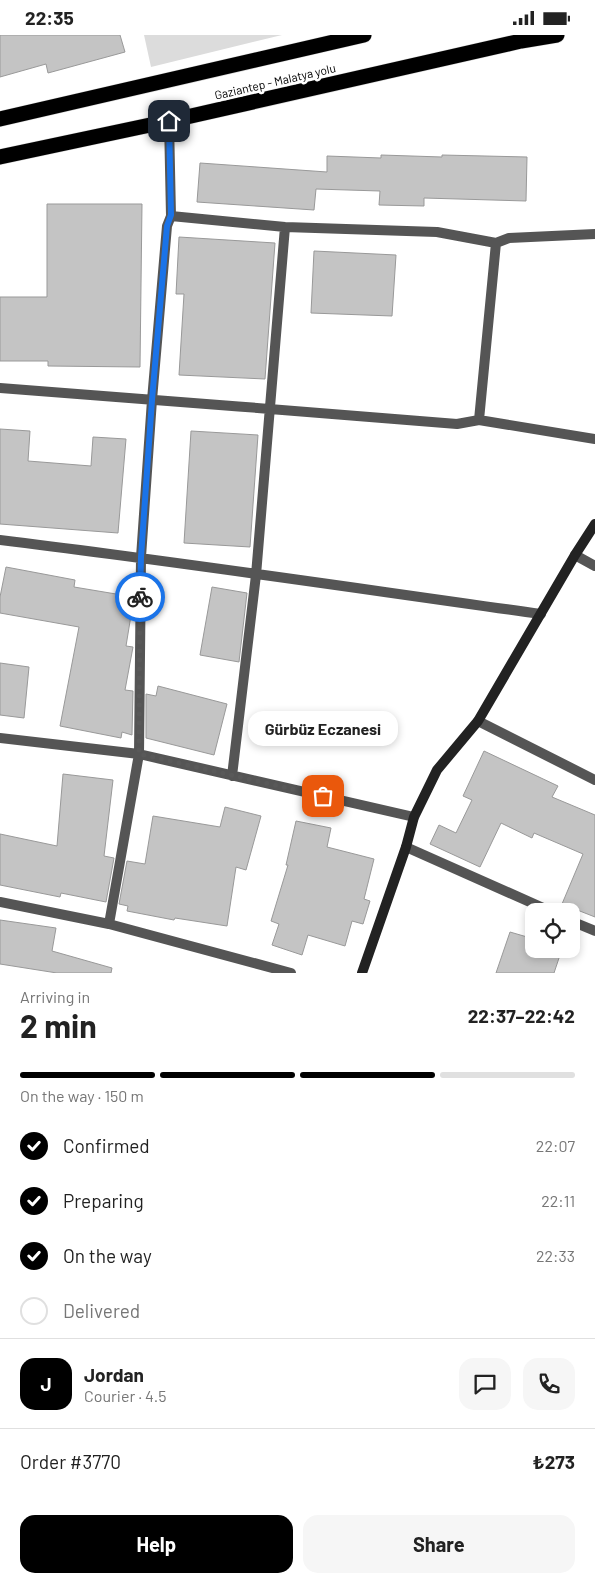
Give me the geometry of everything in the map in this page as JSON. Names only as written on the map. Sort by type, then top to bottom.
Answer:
[{"type":"highway","name":"Gaziantep - Malatya yolu","points":[[0,119],[364,35]]},
{"type":"highway","name":"Gaziantep - Malatya yolu","points":[[0,157],[169,121],[521,41],[557,35]]},
{"type":"street","points":[[109,924],[139,754],[141,557],[167,226],[171,215],[169,121]]},
{"type":"street","points":[[171,215],[285,227],[438,232],[496,243],[509,238],[595,234]]},
{"type":"street","points":[[232,776],[256,575],[285,227]]},
{"type":"street","points":[[479,420],[496,243]]},
{"type":"street","points":[[0,388],[457,424],[479,420],[595,439]]},
{"type":"street","points":[[362,973],[406,847],[414,817],[438,771],[478,721],[575,555],[595,525]]},
{"type":"street","points":[[0,540],[141,557],[256,575],[541,614]]},
{"type":"street","points":[[575,555],[595,565]]},
{"type":"street","points":[[478,721],[595,780]]},
{"type":"street","points":[[0,738],[139,754],[414,817]]},
{"type":"street","points":[[406,847],[532,903]]},
{"type":"street","points":[[0,902],[109,924],[291,973]]},
{"type":"street","points":[[580,925],[595,931]]},
{"type":"shaded area","points":[[144,35],[282,35],[151,67]]},
{"type":"building","points":[[0,35],[120,35],[125,52],[48,73],[46,64],[0,77]]},
{"type":"building","points":[[381,155],[527,157],[526,201],[424,198],[424,206],[379,205],[380,191],[316,189],[314,210],[197,202],[200,163],[327,172],[327,156],[381,158]]},
{"type":"building","points":[[47,204],[142,204],[140,367],[48,366],[48,361],[0,361],[0,297],[47,297]]},
{"type":"building","points":[[179,237],[275,243],[265,379],[179,375],[184,294],[176,294]]},
{"type":"building","points":[[314,251],[396,255],[392,316],[311,313]]},
{"type":"building","points":[[0,429],[30,431],[28,461],[91,466],[93,437],[126,439],[118,533],[0,524]]},
{"type":"building","points":[[191,431],[258,435],[250,547],[184,543]]},
{"type":"building","points":[[6,567],[75,580],[74,587],[134,597],[126,646],[133,647],[125,690],[133,691],[132,735],[122,732],[121,738],[60,726],[79,627],[0,613],[0,597]]},
{"type":"building","points":[[212,587],[247,593],[239,662],[200,655]]},
{"type":"building","points":[[0,663],[29,667],[24,718],[0,715]]},
{"type":"building","points":[[158,686],[227,704],[214,755],[146,738],[146,694],[156,696]]},
{"type":"building","points":[[484,751],[558,786],[552,797],[595,815],[595,917],[580,911],[580,903],[562,903],[583,854],[534,833],[532,838],[501,823],[480,867],[430,844],[439,825],[456,833],[472,800],[463,796]]},
{"type":"building","points":[[63,774],[113,780],[104,856],[114,858],[106,902],[61,893],[60,897],[0,885],[0,834],[57,846]]},
{"type":"building","points":[[225,807],[261,816],[246,870],[236,867],[227,926],[175,918],[174,920],[127,911],[128,906],[119,904],[127,861],[145,864],[153,816],[220,827]]},
{"type":"building","points":[[296,821],[331,828],[327,847],[374,859],[364,899],[370,901],[363,924],[352,921],[345,946],[308,935],[302,955],[272,945],[279,924],[271,921],[288,865],[286,865]]},
{"type":"building","points":[[0,920],[56,928],[52,951],[112,968],[111,973],[57,973],[0,964]]},
{"type":"building","points":[[510,932],[525,936],[525,958],[559,958],[554,973],[496,973]]},
{"type":"way so far","points":[[140,597],[139,754],[323,796]]},
{"type":"place","name":"Gürbüz Eczanesi","points":[[323,796]]},
{"type":"route","points":[[140,597],[152,400],[167,226],[171,215],[169,121]]}]
